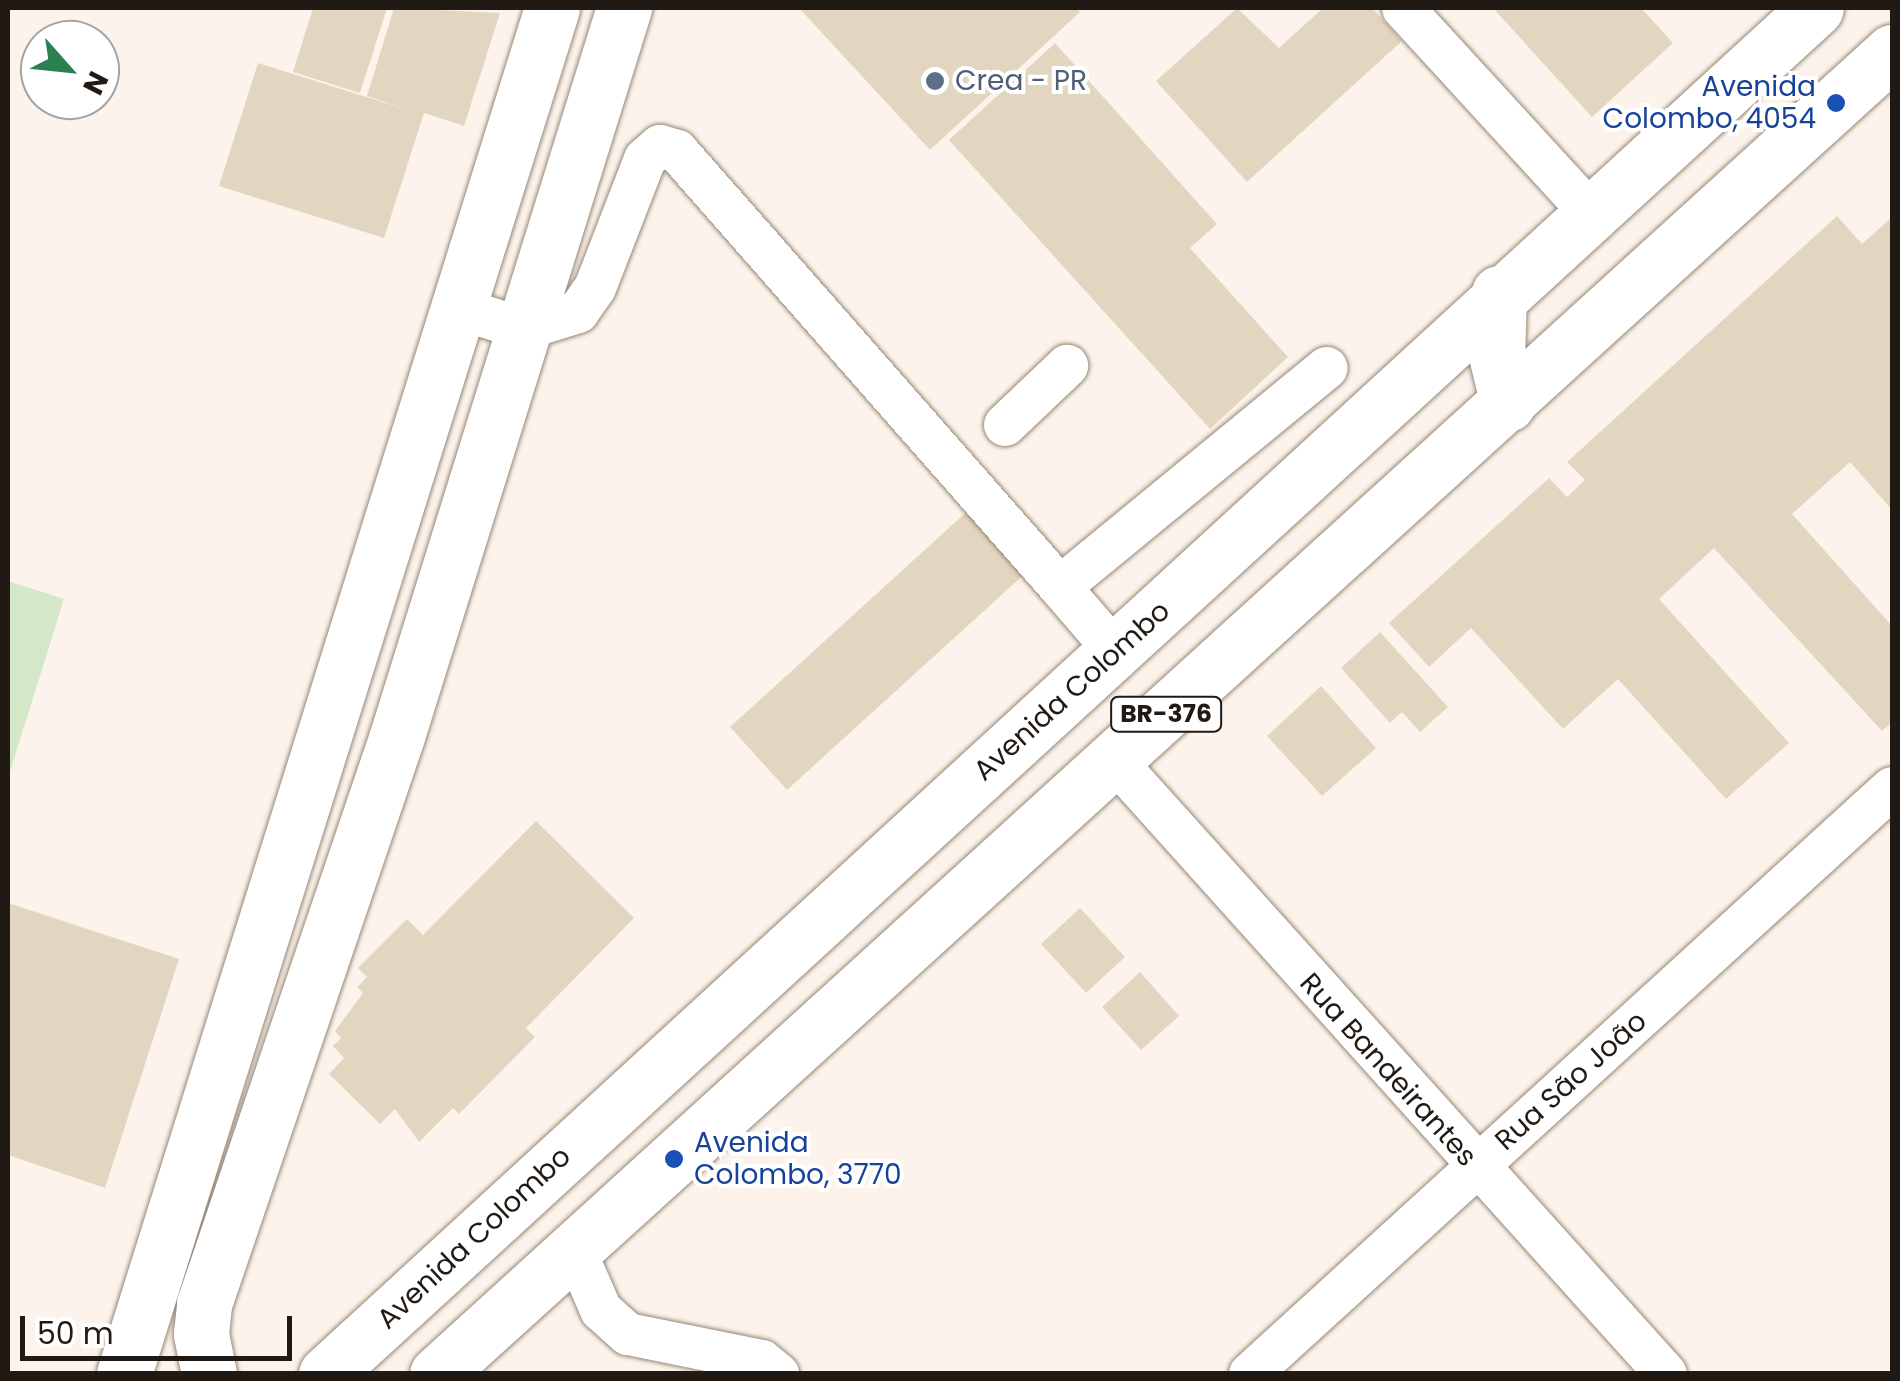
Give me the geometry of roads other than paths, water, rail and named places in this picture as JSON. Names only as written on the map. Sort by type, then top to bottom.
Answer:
[{"type":"main road","points":[[124,1374],[552,8]]},
{"type":"main road","points":[[208,1374],[200,1334],[204,1304],[413,685],[624,8]]},
{"type":"main road","name":"Avenida Colombo","points":[[326,1374],[1116,652],[1499,293],[1816,8]]},
{"type":"main road","name":"BR-376","points":[[437,1374],[1892,52]]},
{"type":"main road","points":[[1499,293],[1498,360],[1508,404]]},
{"type":"main road","points":[[346,664],[413,685]]},
{"type":"main road","points":[[574,1248],[578,1192],[609,1114]]},
{"type":"street","points":[[1404,8],[1590,212]]},
{"type":"street","points":[[458,308],[524,329],[578,312],[595,288],[645,159],[660,146],[678,151],[1116,652]]},
{"type":"street","points":[[1005,425],[1067,366]]},
{"type":"street","points":[[1060,587],[1327,368]]},
{"type":"street","name":"Rua Bandeirantes","points":[[1114,761],[1475,1169],[1666,1374]]},
{"type":"street","name":"Rua São João","points":[[1250,1374],[1892,788]]},
{"type":"street","points":[[574,1248],[601,1310],[628,1334],[762,1361],[778,1374]]},
{"type":"place","name":"Crea - PR","points":[[935,81]]},
{"type":"place","name":"Avenida Colombo, 4054","points":[[1836,103]]},
{"type":"place","name":"Avenida Colombo, 3770","points":[[674,1159]]}]
